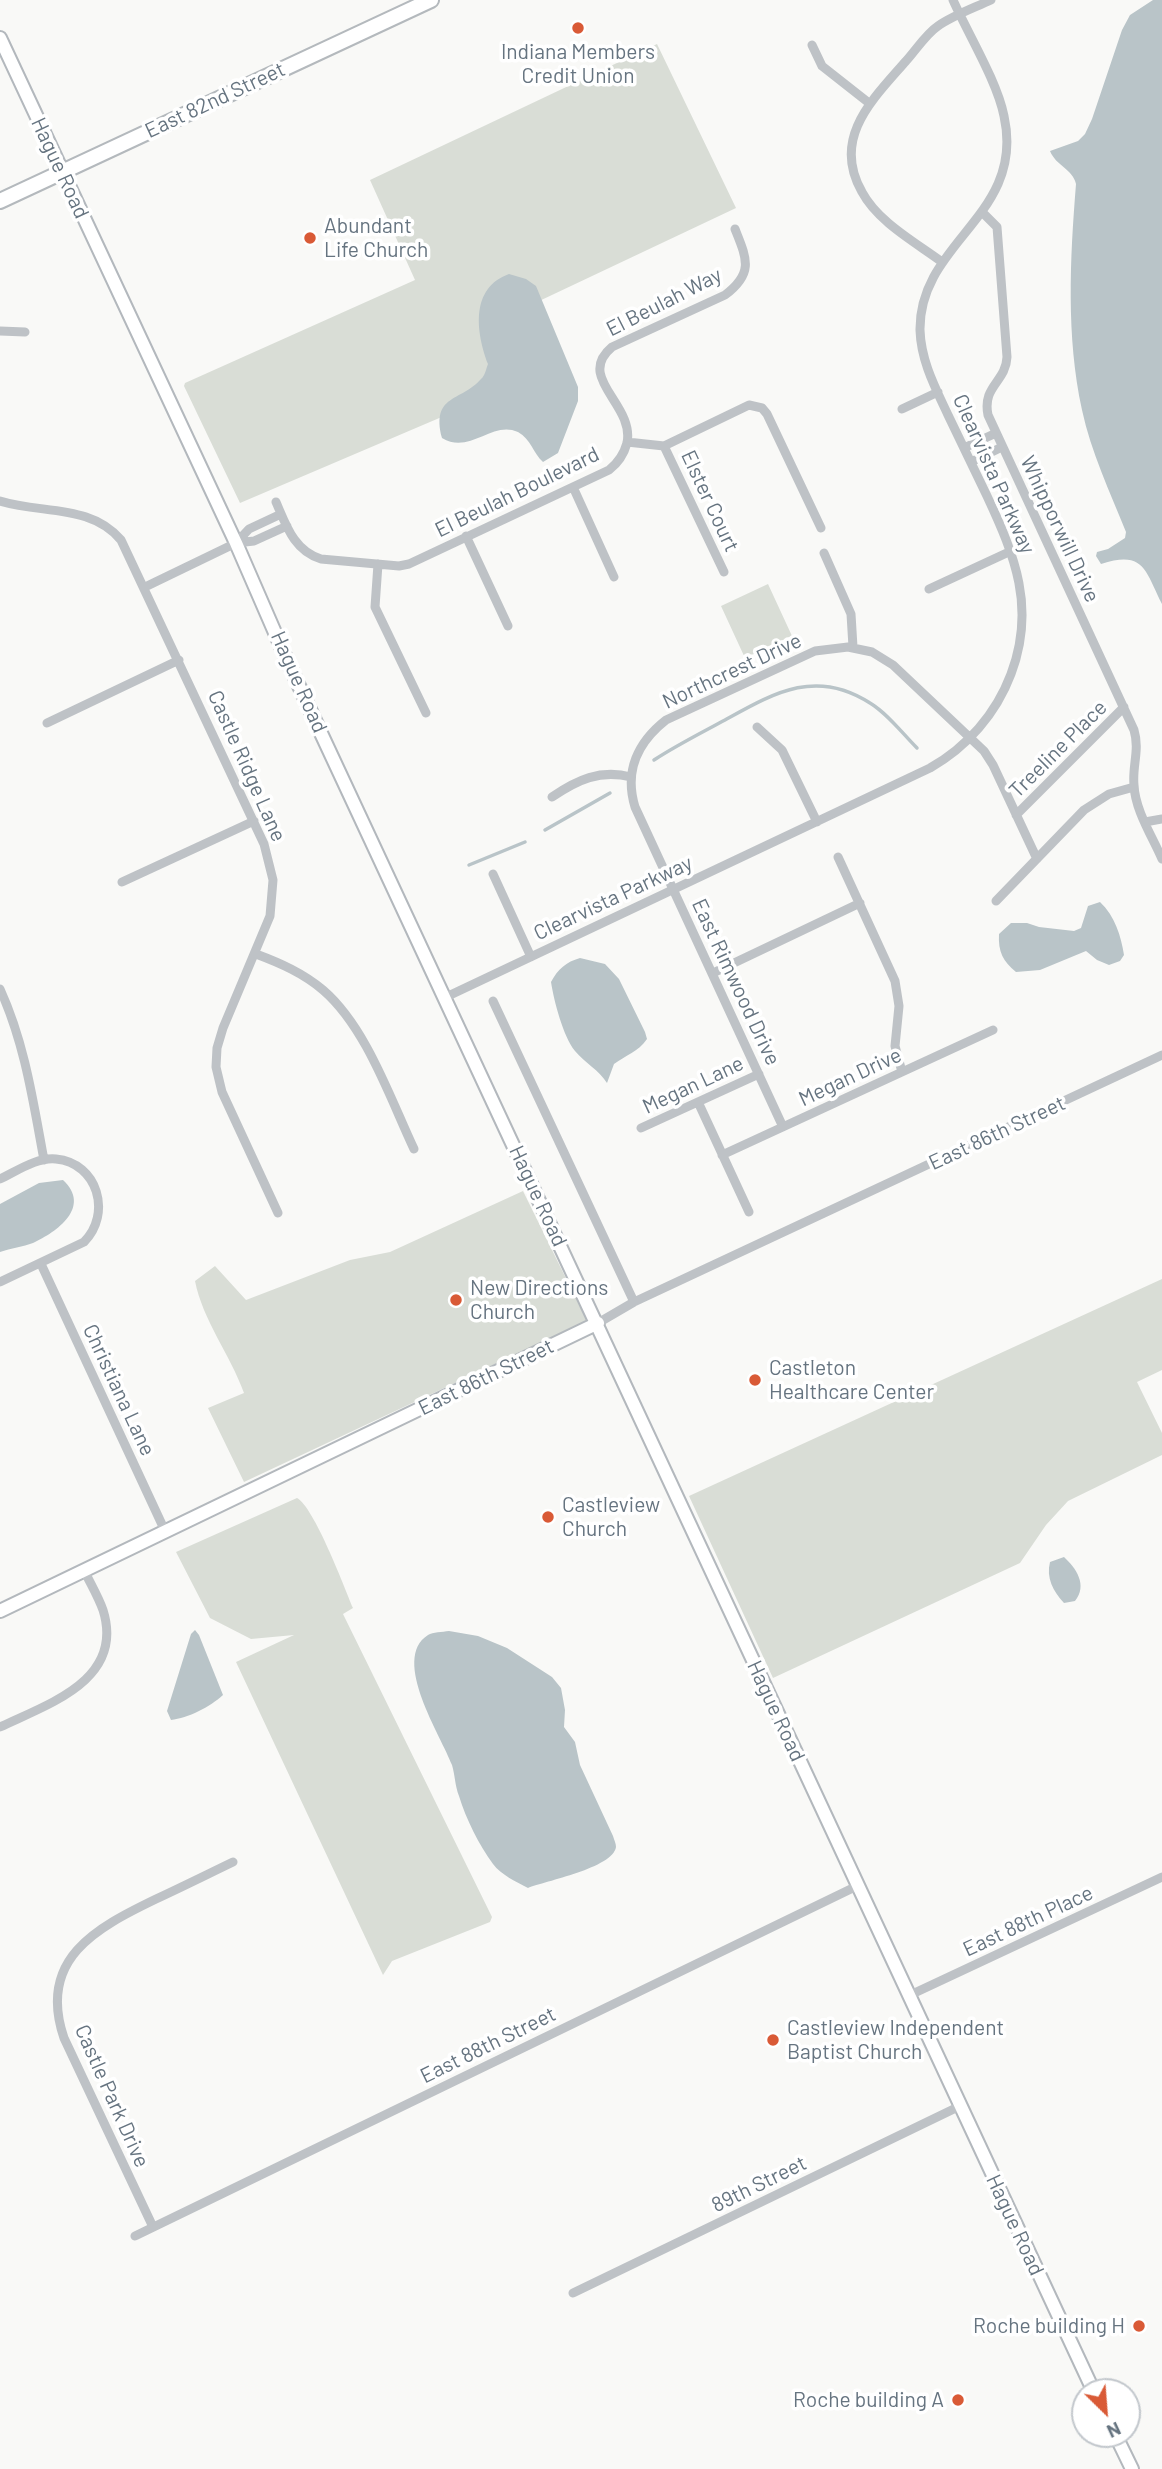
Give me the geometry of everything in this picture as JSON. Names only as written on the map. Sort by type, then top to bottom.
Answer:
[{"type":"main road","name":"East 82nd Street","points":[[0,201],[431,0]]},
{"type":"street","name":"Clearvista Parkway","points":[[446,997],[930,768],[951,755],[970,738],[997,704],[1006,687],[1020,641],[1021,588],[1011,551],[924,360],[920,326],[926,293],[942,262],[983,213],[993,196],[1003,174],[1007,149],[1000,100],[953,0]]},
{"type":"street","points":[[942,262],[876,211],[859,186],[852,158],[853,138],[857,124],[869,103],[936,27],[991,0]]},
{"type":"street","name":"Hague Road","points":[[0,38],[1087,2378]]},
{"type":"street","points":[[813,45],[822,66],[869,103]]},
{"type":"street","name":"Whipporwill Drive","points":[[983,213],[997,227],[1007,360],[1002,376],[992,386],[987,397],[987,410],[1135,733],[1138,745],[1134,787],[1162,859]]},
{"type":"street","name":"El Beulah Way","points":[[627,442],[625,418],[601,379],[598,366],[601,356],[612,347],[724,295],[736,286],[745,273],[747,258],[735,229]]},
{"type":"street","points":[[0,331],[25,332]]},
{"type":"street","points":[[902,409],[938,392]]},
{"type":"street","points":[[664,446],[749,405],[759,406],[768,414],[821,528]]},
{"type":"street","points":[[964,447],[996,433]]},
{"type":"street","name":"El Beulah Boulevard","points":[[276,502],[295,541],[309,555],[321,559],[399,566],[409,564],[612,468],[623,454],[627,442],[664,446]]},
{"type":"street","name":"Elster Court","points":[[664,446],[724,572]]},
{"type":"street","points":[[971,462],[1002,447]]},
{"type":"street","points":[[573,487],[614,577]]},
{"type":"street","name":"Castle Ridge Lane","points":[[1,504],[81,514],[102,523],[124,544],[268,855],[274,888],[270,916],[223,1028],[217,1048],[216,1067],[223,1097],[278,1213]]},
{"type":"street","points":[[236,543],[249,529],[281,514]]},
{"type":"street","points":[[145,587],[236,543],[254,541],[287,526]]},
{"type":"street","points":[[466,536],[508,626]]},
{"type":"street","points":[[929,589],[1011,551]]},
{"type":"street","points":[[824,553],[851,614],[853,647]]},
{"type":"street","points":[[377,564],[375,607],[426,713]]},
{"type":"street","name":"Northcrest Drive","points":[[674,889],[635,807],[631,777],[637,752],[648,735],[667,720],[815,651],[839,647],[872,652],[893,665],[970,738],[990,760],[1037,859]]},
{"type":"street","points":[[47,723],[179,660]]},
{"type":"street","name":"Treeline Place","points":[[1016,815],[1124,707]]},
{"type":"street","points":[[757,727],[782,750],[817,822]]},
{"type":"street","points":[[552,797],[582,779],[596,775],[631,777]]},
{"type":"street","points":[[996,901],[1092,804],[1110,794],[1134,787]]},
{"type":"street","points":[[1146,822],[1162,819]]},
{"type":"street","points":[[122,882],[254,821]]},
{"type":"street","points":[[838,857],[897,985],[899,1006],[895,1046],[902,1072]]},
{"type":"street","points":[[493,874],[531,957]]},
{"type":"street","name":"East Rimwood Drive","points":[[674,889],[783,1127]]},
{"type":"street","points":[[713,973],[860,903]]},
{"type":"street","points":[[256,954],[303,976],[326,993],[343,1011],[364,1043],[414,1149]]},
{"type":"street","points":[[0,989],[24,1055],[44,1160]]},
{"type":"street","name":"Hague Road","points":[[493,1000],[634,1302]]},
{"type":"street","name":"Megan Drive","points":[[722,1155],[993,1030]]},
{"type":"street","name":"East 86th Street","points":[[0,1611],[597,1323],[634,1302],[1162,1055]]},
{"type":"street","name":"Megan Lane","points":[[641,1128],[759,1074]]},
{"type":"street","points":[[698,1102],[749,1212]]},
{"type":"street","points":[[0,1179],[44,1160],[65,1161],[86,1173],[96,1189],[100,1208],[97,1222],[87,1238],[76,1247],[0,1283]]},
{"type":"street","name":"Christiana Lane","points":[[41,1264],[165,1531]]},
{"type":"street","points":[[0,1727],[70,1693],[94,1670],[104,1648],[105,1623],[101,1605],[84,1570]]},
{"type":"street","name":"Castle Park Drive","points":[[153,2227],[64,2038],[58,2009],[61,1980],[70,1957],[95,1931],[233,1862]]},
{"type":"street","name":"East 88th Place","points":[[908,1996],[1162,1877]]},
{"type":"street","name":"East 88th Street","points":[[135,2236],[857,1886]]},
{"type":"street","name":"89th Street","points":[[573,2293],[960,2106]]},
{"type":"street","points":[[1122,2448],[1132,2469]]},
{"type":"shaded area","points":[[1153,0],[1162,0],[1162,604],[1141,566],[1126,560],[1101,564],[1096,556],[1097,552],[1108,549],[1125,538],[1126,532],[1096,457],[1082,410],[1071,326],[1076,184],[1072,175],[1050,151],[1078,141],[1085,134],[1122,30],[1130,15]]},
{"type":"shaded area","points":[[657,44],[736,208],[535,303],[498,393],[240,503],[184,386],[185,383],[415,280],[370,180]]},
{"type":"shaded area","points":[[509,274],[526,279],[536,286],[578,387],[578,401],[558,453],[543,462],[518,432],[499,430],[462,443],[442,438],[440,424],[444,406],[482,378],[488,364],[479,325],[482,300],[496,281]]},
{"type":"shaded area","points":[[768,584],[792,636],[745,658],[721,606]]},
{"type":"shaded area","points":[[1100,902],[1110,914],[1119,934],[1124,955],[1120,961],[1109,965],[1086,951],[1040,970],[1016,972],[1005,960],[999,946],[999,934],[1011,923],[1074,931],[1081,928],[1088,906]]},
{"type":"shaded area","points":[[580,958],[605,964],[619,979],[647,1039],[636,1050],[614,1064],[607,1083],[571,1045],[552,990],[551,982],[560,970]]},
{"type":"shaded area","points":[[63,1180],[71,1190],[74,1200],[68,1218],[42,1238],[0,1252],[0,1204],[39,1183]]},
{"type":"shaded area","points":[[523,1191],[587,1321],[244,1482],[208,1408],[244,1393],[210,1324],[195,1281],[215,1266],[246,1300],[350,1260],[390,1252]]},
{"type":"shaded area","points":[[1162,1279],[1162,1370],[1137,1382],[1162,1433],[1162,1455],[1068,1501],[1046,1525],[1020,1563],[773,1678],[689,1496]]},
{"type":"shaded area","points":[[297,1498],[304,1504],[320,1531],[353,1608],[343,1614],[492,1917],[490,1922],[392,1961],[383,1975],[236,1662],[294,1635],[251,1639],[210,1618],[176,1552]]},
{"type":"shaded area","points":[[1064,1557],[1079,1577],[1080,1589],[1075,1601],[1064,1603],[1054,1589],[1049,1573],[1050,1562]]},
{"type":"shaded area","points":[[195,1630],[223,1695],[198,1711],[171,1720],[167,1711],[191,1634]]},
{"type":"shaded area","points":[[449,1631],[478,1636],[507,1648],[552,1677],[561,1688],[565,1710],[564,1727],[575,1742],[580,1765],[616,1844],[612,1855],[577,1873],[528,1888],[500,1872],[493,1864],[465,1814],[452,1765],[430,1718],[416,1679],[414,1662],[418,1646],[428,1635]]},
{"type":"waterway","points":[[654,760],[761,701],[796,688],[813,686],[831,687],[850,693],[877,707],[917,748]]},
{"type":"waterway","points":[[545,830],[610,793]]},
{"type":"waterway","points":[[469,865],[525,842]]},
{"type":"place","name":"Indiana Members Credit Union","points":[[578,28]]},
{"type":"place","name":"Abundant Life Church","points":[[310,238]]},
{"type":"place","name":"New Directions Church","points":[[456,1300]]},
{"type":"place","name":"Castleton Healthcare Center","points":[[755,1380]]},
{"type":"place","name":"Castleview Church","points":[[548,1517]]},
{"type":"place","name":"Castleview Independent Baptist Church","points":[[773,2040]]},
{"type":"place","name":"Roche building H","points":[[1139,2326]]},
{"type":"place","name":"Roche building A","points":[[958,2400]]}]
